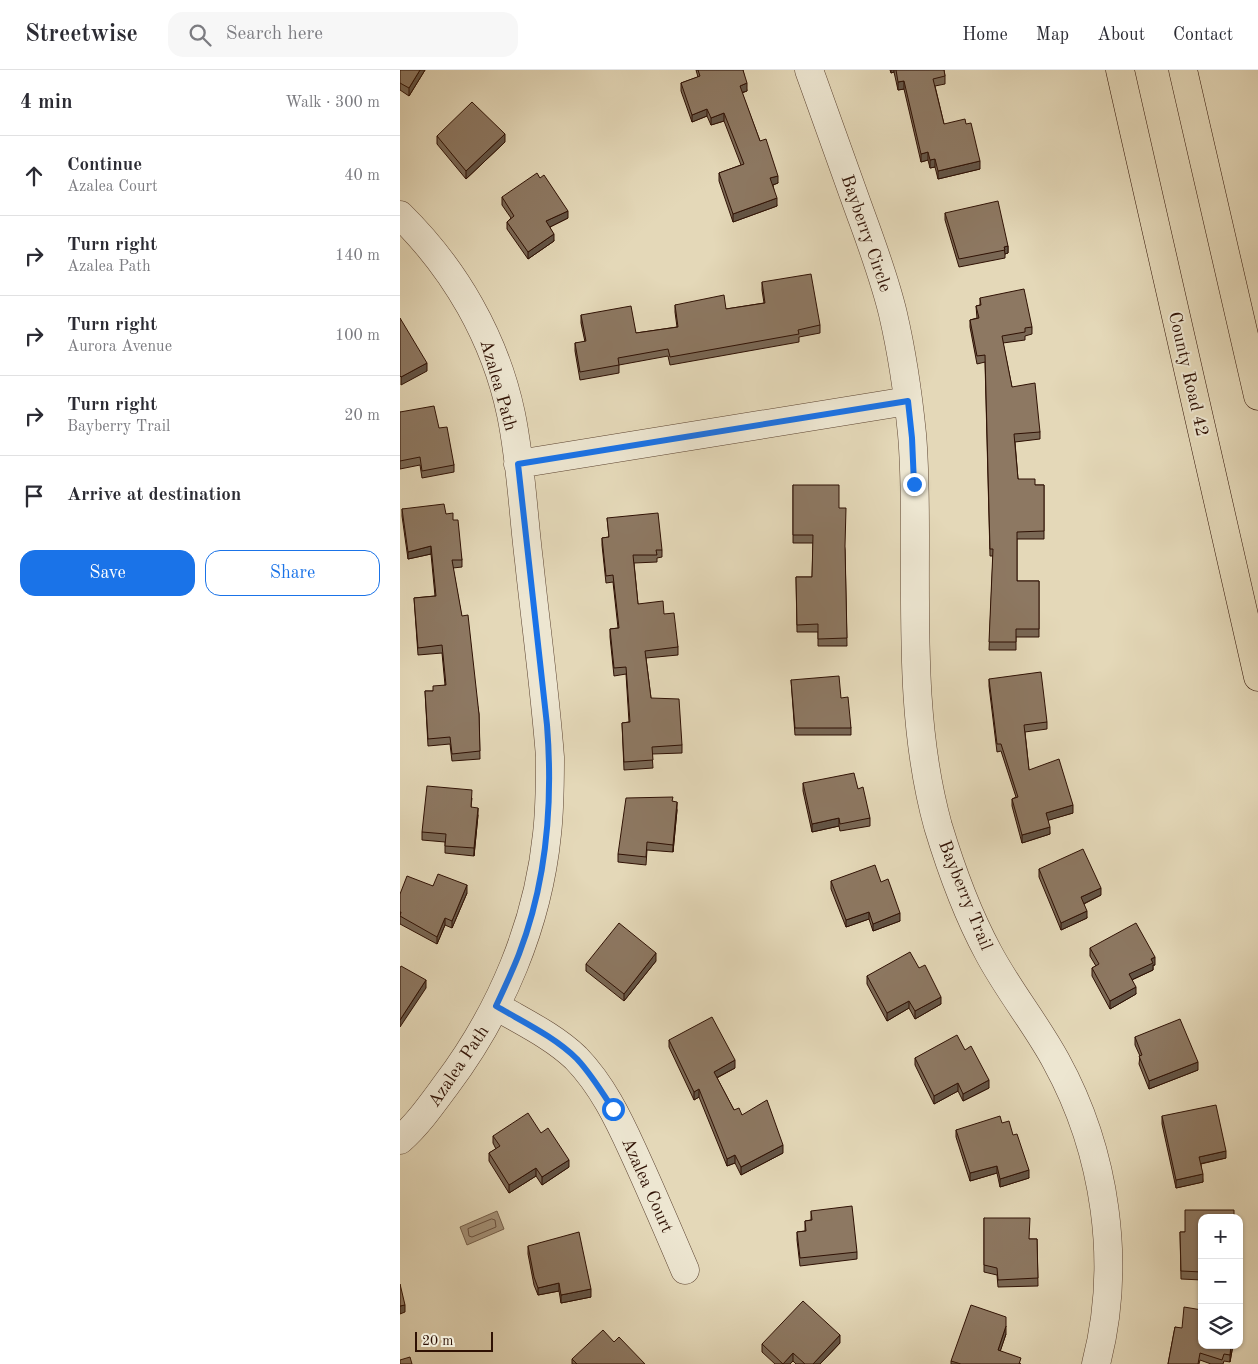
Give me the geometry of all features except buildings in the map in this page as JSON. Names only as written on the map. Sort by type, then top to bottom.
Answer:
[{"type":"highway","name":"County Road 42","points":[[1120,70],[1258,677]]},
{"type":"highway","points":[[1183,70],[1258,396]]},
{"type":"street","name":"Bayberry Circle","points":[[809,70],[880,268],[900,346],[908,401]]},
{"type":"street","name":"Azalea Path","points":[[400,215],[418,233],[448,270],[468,300],[485,335],[511,414],[550,758],[547,835],[532,912],[519,953],[496,1006],[478,1040],[428,1109],[400,1140]]},
{"type":"street","points":[[518,464],[908,401]]},
{"type":"street","name":"Bayberry Trail","points":[[908,401],[914,484],[917,694],[928,786],[939,828],[968,910],[988,952],[1056,1061],[1074,1098],[1100,1179],[1108,1262],[1107,1304],[1102,1342],[1096,1364]]},
{"type":"street","name":"Azalea Court","points":[[496,1006],[550,1038],[575,1058],[596,1082],[613,1109],[685,1270]]},
{"type":"water","points":[[497,1211],[504,1229],[467,1245],[460,1227]]},
{"type":"route","points":[[613,1109],[596,1082],[575,1058],[550,1038],[496,1006],[519,953],[532,912],[547,835],[550,796],[550,758],[547,725],[518,464],[908,401],[914,484]]}]
